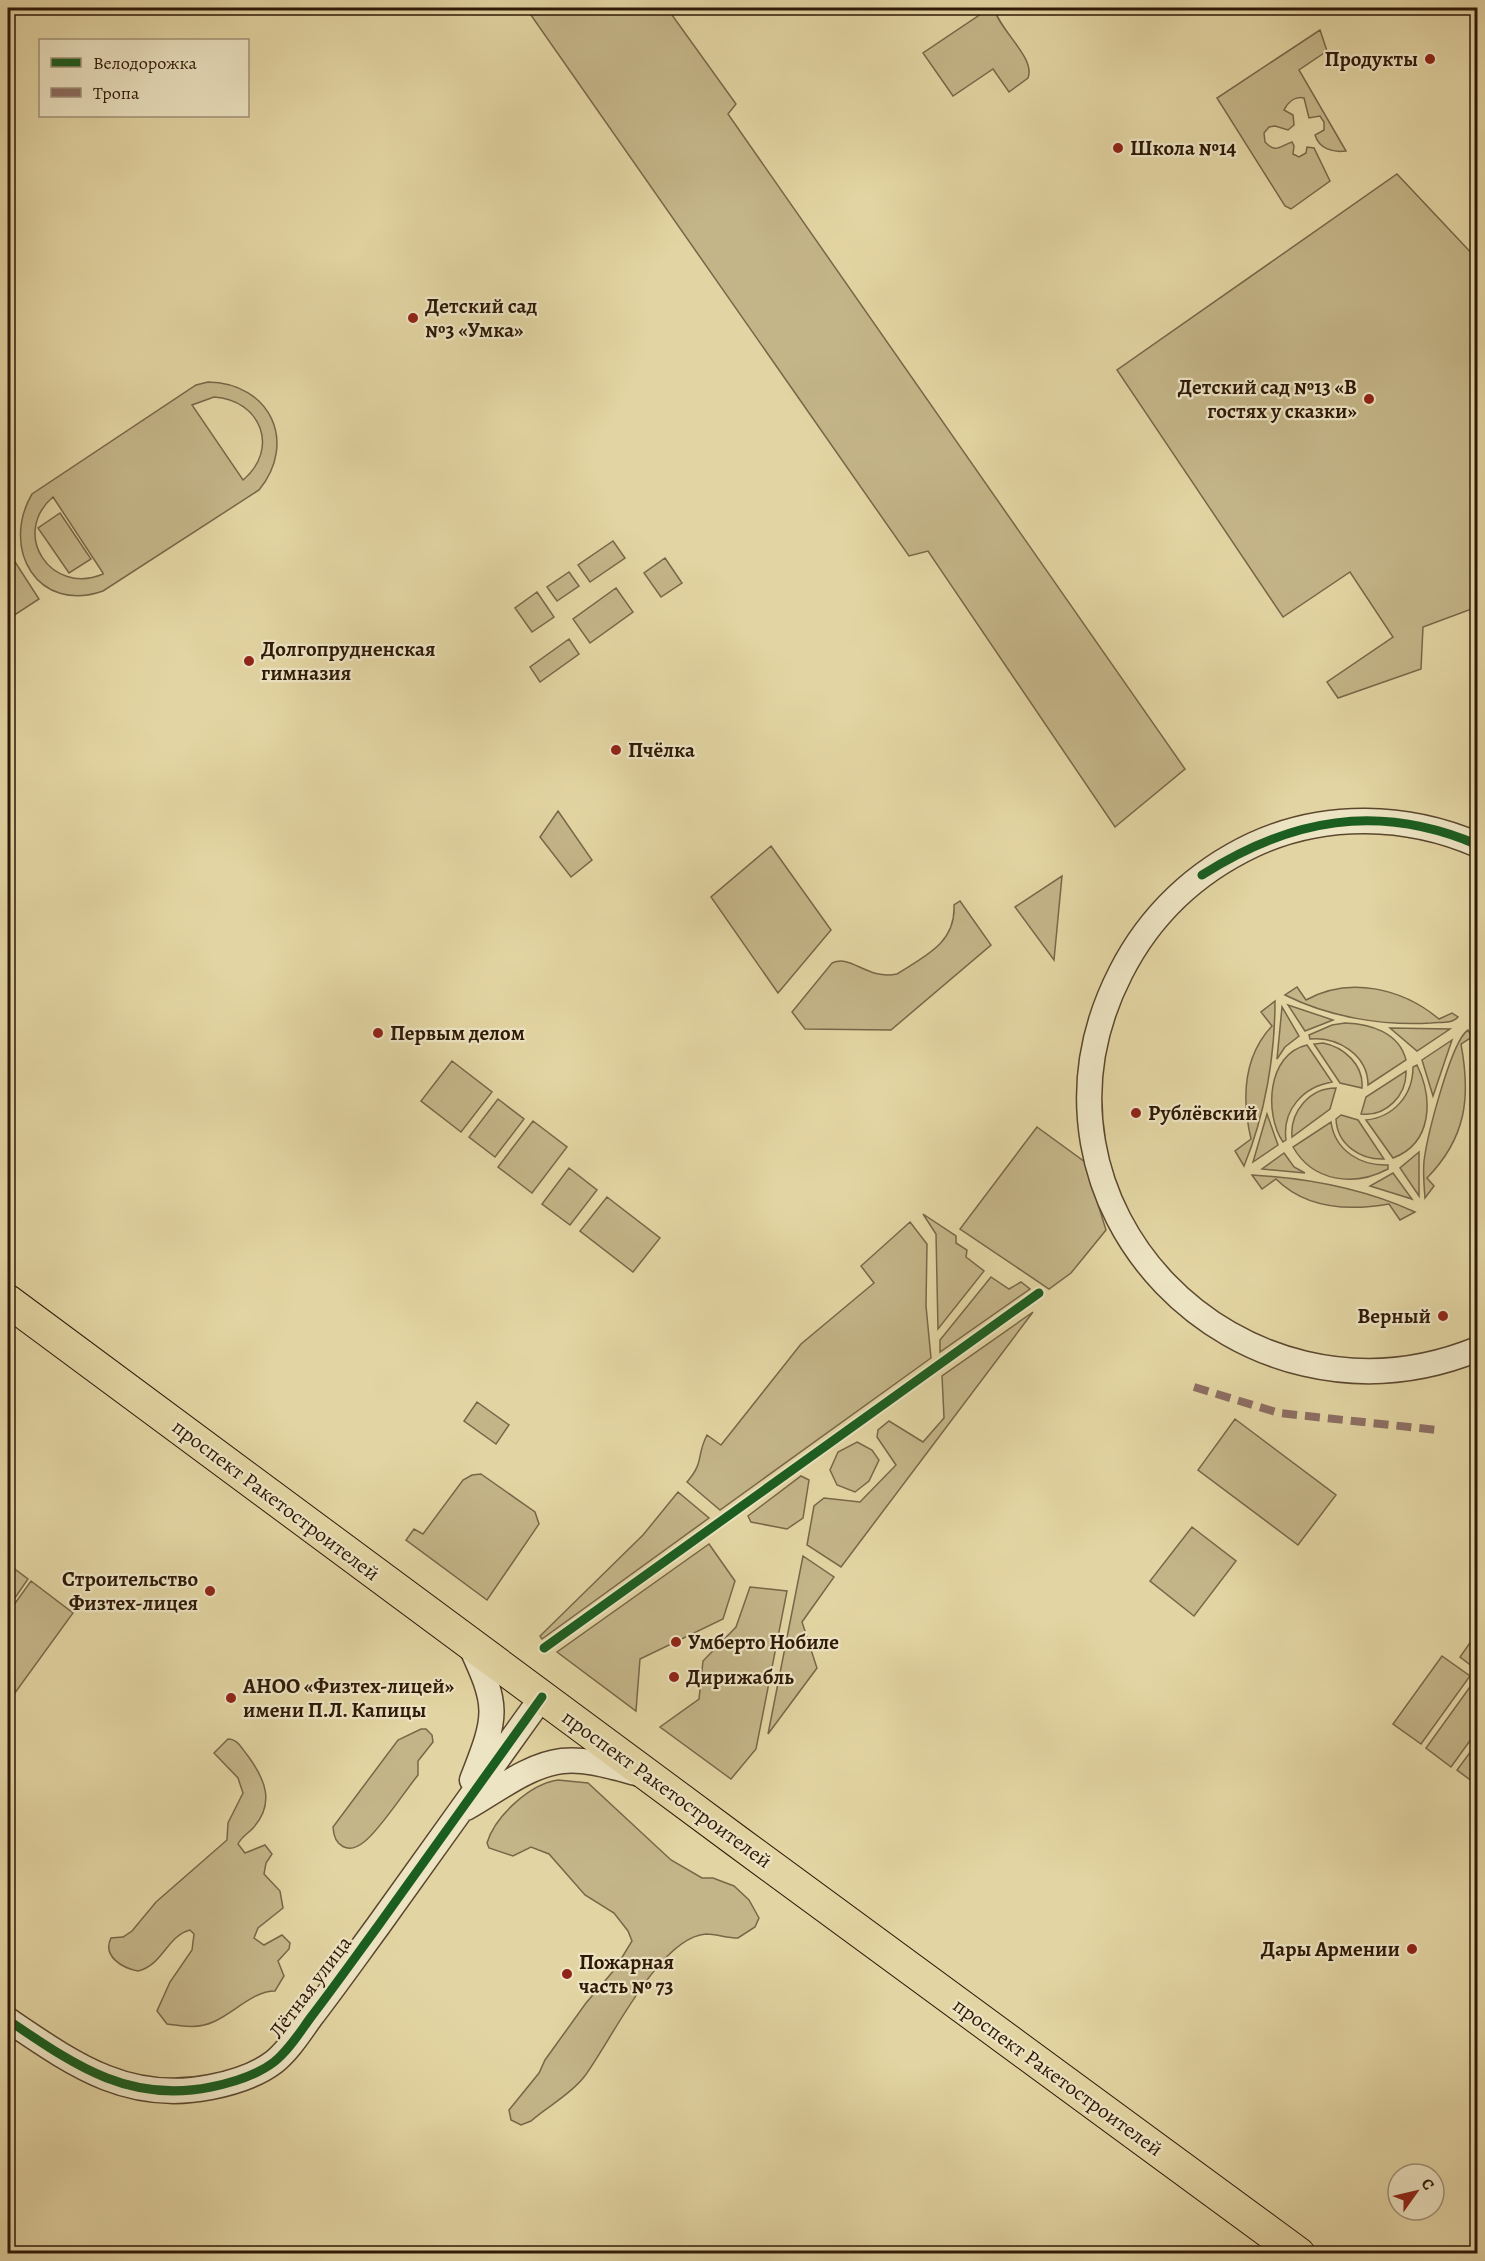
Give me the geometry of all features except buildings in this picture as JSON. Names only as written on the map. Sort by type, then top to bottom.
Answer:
[{"type":"main road","name":"проспект Ракетостроителей","points":[[8,1301],[1299,2253]]},
{"type":"street","points":[[1478,845],[1433,829],[1405,824],[1347,821],[1289,832],[1262,841],[1202,875],[1165,908],[1128,958],[1107,1004],[1096,1044],[1091,1104],[1099,1165],[1109,1194],[1138,1252],[1176,1296],[1199,1316],[1252,1348],[1310,1367],[1370,1373],[1429,1366],[1478,1349]]},
{"type":"street","points":[[459,1813],[487,1742],[492,1719],[492,1701],[469,1642]]},
{"type":"street","name":"Лётная улица","points":[[8,2020],[66,2059],[102,2078],[132,2088],[162,2093],[187,2092],[223,2085],[273,2063],[286,2050],[542,1697]]},
{"type":"street","points":[[459,1813],[528,1773],[561,1761],[609,1766],[650,1776]]},
{"type":"shaded area","points":[[526,8],[667,8],[736,104],[728,114],[1185,769],[1115,827],[928,551],[909,556]]},
{"type":"shaded area","points":[[990,8],[994,8],[997,17],[1027,62],[1028,78],[1009,92],[993,69],[953,96],[923,53]]},
{"type":"shaded area","points":[[1320,30],[1327,51],[1299,70],[1346,151],[1331,150],[1317,140],[1315,135],[1324,130],[1324,122],[1320,116],[1309,118],[1304,98],[1290,102],[1284,110],[1293,115],[1294,125],[1288,130],[1275,126],[1269,127],[1264,133],[1265,142],[1275,148],[1292,142],[1293,154],[1299,157],[1306,153],[1307,147],[1314,148],[1330,181],[1291,209],[1285,206],[1217,98]]},
{"type":"shaded area","points":[[1397,174],[1477,259],[1477,607],[1423,627],[1421,669],[1338,698],[1327,682],[1393,637],[1350,572],[1283,617],[1117,370]]},
{"type":"shaded area","points":[[208,382],[230,385],[248,393],[262,404],[271,418],[276,435],[276,453],[271,472],[259,490],[103,591],[80,596],[60,593],[44,585],[31,572],[23,555],[20,536],[23,515],[32,494],[196,385]],"holes":[[[214,397],[230,400],[244,407],[254,416],[260,428],[261,454],[254,468],[243,480],[192,405]],[[53,497],[103,573],[103,574],[84,579],[67,576],[53,569],[42,558],[36,543],[35,528],[41,512]]]},
{"type":"shaded area","points":[[60,513],[91,559],[69,573],[38,528]]},
{"type":"shaded area","points":[[613,541],[625,558],[590,582],[578,565]]},
{"type":"shaded area","points":[[8,551],[39,599],[13,616],[8,608]]},
{"type":"shaded area","points":[[665,558],[682,583],[661,597],[644,573]]},
{"type":"shaded area","points":[[569,572],[579,586],[557,601],[547,587]]},
{"type":"shaded area","points":[[616,588],[633,612],[590,643],[573,619]]},
{"type":"shaded area","points":[[537,592],[554,617],[532,632],[515,608]]},
{"type":"shaded area","points":[[569,639],[579,654],[540,682],[530,667]]},
{"type":"shaded area","points":[[558,811],[592,860],[571,877],[540,837]]},
{"type":"shaded area","points":[[771,846],[831,930],[778,993],[711,897]]},
{"type":"shaded area","points":[[1062,876],[1054,960],[1015,907]]},
{"type":"shaded area","points":[[960,901],[991,945],[891,1030],[805,1029],[792,1012],[832,963],[846,962],[877,974],[886,975],[897,974],[918,961],[944,939],[950,929],[954,905]]},
{"type":"shaded area","points":[[1297,987],[1306,1000],[1340,988],[1375,989],[1409,1000],[1439,1019],[1452,1013],[1458,1017],[1453,1021],[1412,1024],[1356,1018],[1319,1009],[1285,995]]},
{"type":"shaded area","points":[[1275,1001],[1271,1064],[1258,1126],[1244,1166],[1235,1151],[1251,1139],[1246,1109],[1247,1080],[1255,1051],[1272,1026],[1261,1012]]},
{"type":"shaded area","points":[[1288,1005],[1333,1020],[1305,1031]]},
{"type":"shaded area","points":[[1282,1007],[1299,1036],[1285,1047],[1277,1059]]},
{"type":"shaded area","points":[[1345,1023],[1364,1025],[1382,1031],[1397,1043],[1406,1060],[1368,1085],[1367,1074],[1357,1056],[1340,1044],[1310,1039],[1309,1035],[1332,1025]]},
{"type":"shaded area","points":[[1390,1028],[1450,1029],[1417,1051]]},
{"type":"shaded area","points":[[1468,1030],[1472,1037],[1461,1044],[1465,1100],[1458,1132],[1440,1163],[1427,1178],[1434,1186],[1425,1198],[1424,1161],[1435,1112],[1454,1052]]},
{"type":"shaded area","points":[[1452,1040],[1433,1096],[1422,1060]]},
{"type":"shaded area","points":[[1323,1043],[1338,1048],[1351,1058],[1360,1072],[1362,1088],[1340,1083],[1314,1044]]},
{"type":"shaded area","points":[[1307,1045],[1332,1082],[1312,1089],[1297,1102],[1287,1119],[1286,1140],[1283,1142],[1273,1116],[1273,1086],[1284,1060],[1294,1051]]},
{"type":"shaded area","points":[[452,1061],[492,1092],[461,1132],[421,1101]]},
{"type":"shaded area","points":[[1417,1065],[1426,1091],[1426,1118],[1416,1142],[1393,1158],[1366,1120],[1385,1114],[1400,1103],[1410,1087],[1413,1067]]},
{"type":"shaded area","points":[[1406,1071],[1403,1088],[1393,1103],[1379,1112],[1361,1114],[1366,1097]]},
{"type":"shaded area","points":[[1336,1088],[1330,1109],[1292,1137],[1294,1118],[1304,1103],[1318,1092]]},
{"type":"shaded area","points":[[498,1099],[524,1119],[495,1157],[469,1137]]},
{"type":"shaded area","points":[[1267,1114],[1278,1145],[1253,1162]]},
{"type":"shaded area","points":[[1341,1115],[1358,1120],[1384,1159],[1359,1154],[1346,1143],[1337,1128],[1336,1119]]},
{"type":"shaded area","points":[[533,1121],[567,1147],[532,1193],[498,1167]]},
{"type":"shaded area","points":[[1331,1122],[1338,1141],[1351,1155],[1368,1163],[1388,1165],[1388,1169],[1362,1178],[1335,1178],[1312,1168],[1301,1159],[1293,1147]]},
{"type":"shaded area","points":[[1037,1127],[1085,1162],[1106,1230],[1071,1273],[1049,1289],[960,1229]]},
{"type":"shaded area","points":[[1419,1152],[1419,1196],[1400,1168]]},
{"type":"shaded area","points":[[1284,1153],[1294,1167],[1305,1173],[1262,1169]]},
{"type":"shaded area","points":[[569,1168],[597,1190],[570,1225],[542,1204]]},
{"type":"shaded area","points":[[1393,1173],[1412,1199],[1370,1186]]},
{"type":"shaded area","points":[[1252,1175],[1335,1186],[1376,1197],[1415,1212],[1400,1220],[1389,1204],[1344,1207],[1314,1202],[1301,1197],[1276,1179],[1262,1189]]},
{"type":"shaded area","points":[[607,1197],[660,1238],[633,1272],[580,1231]]},
{"type":"shaded area","points":[[923,1214],[956,1236],[956,1243],[967,1250],[966,1257],[984,1271],[938,1329],[936,1234]]},
{"type":"shaded area","points":[[910,1222],[927,1244],[926,1306],[931,1358],[720,1510],[687,1482],[696,1469],[707,1435],[721,1445],[801,1344],[874,1283],[861,1266]]},
{"type":"shaded area","points":[[991,1277],[1009,1289],[1021,1282],[1030,1289],[940,1352],[940,1340]]},
{"type":"shaded area","points":[[1033,1312],[841,1567],[807,1545],[814,1506],[824,1498],[860,1502],[896,1465],[877,1437],[878,1430],[889,1421],[923,1442],[944,1418],[942,1376]]},
{"type":"shaded area","points":[[477,1402],[509,1425],[496,1444],[464,1421]]},
{"type":"shaded area","points":[[1235,1419],[1336,1495],[1298,1545],[1198,1470]]},
{"type":"shaded area","points":[[857,1442],[872,1450],[879,1460],[869,1481],[855,1492],[837,1485],[830,1470],[838,1452]]},
{"type":"shaded area","points":[[481,1474],[535,1512],[539,1524],[487,1600],[406,1540],[414,1529],[423,1534],[463,1480],[472,1475]]},
{"type":"shaded area","points":[[801,1476],[809,1480],[803,1518],[787,1529],[751,1522],[748,1516]]},
{"type":"shaded area","points":[[678,1492],[709,1518],[542,1639],[540,1636],[643,1535]]},
{"type":"shaded area","points":[[1192,1527],[1236,1561],[1194,1616],[1150,1581]]},
{"type":"shaded area","points":[[709,1544],[735,1581],[723,1619],[640,1659],[636,1711],[557,1652]]},
{"type":"shaded area","points":[[803,1556],[834,1577],[802,1622],[817,1668],[768,1734]]},
{"type":"shaded area","points":[[8,1564],[28,1579],[8,1608]]},
{"type":"shaded area","points":[[31,1581],[73,1613],[12,1697],[8,1694],[8,1613]]},
{"type":"shaded area","points":[[750,1587],[787,1591],[756,1749],[731,1779],[660,1727],[699,1699],[703,1661],[736,1627]]},
{"type":"shaded area","points":[[1474,1637],[1477,1639],[1477,1670],[1460,1657]]},
{"type":"shaded area","points":[[1442,1656],[1470,1676],[1421,1744],[1393,1724]]},
{"type":"shaded area","points":[[1475,1680],[1477,1731],[1451,1767],[1426,1748]]},
{"type":"shaded area","points":[[421,1729],[426,1729],[432,1735],[433,1742],[418,1761],[418,1775],[370,1837],[353,1848],[339,1844],[333,1827],[398,1740]]},
{"type":"shaded area","points":[[228,1739],[237,1743],[248,1756],[263,1782],[266,1800],[264,1809],[254,1827],[238,1844],[245,1853],[265,1845],[272,1854],[266,1863],[264,1874],[280,1891],[283,1908],[258,1928],[254,1938],[264,1945],[282,1935],[290,1943],[289,1949],[278,1961],[284,1976],[275,1991],[251,1998],[213,2022],[196,2026],[167,2024],[157,2011],[170,1982],[192,1950],[194,1934],[190,1930],[182,1933],[153,1963],[138,1971],[115,1960],[111,1956],[109,1944],[111,1938],[123,1937],[132,1931],[156,1902],[227,1840],[228,1823],[243,1793],[238,1778],[214,1753]]},
{"type":"shaded area","points":[[1477,1743],[1477,1785],[1457,1770]]},
{"type":"shaded area","points":[[558,1780],[588,1783],[671,1860],[702,1878],[713,1878],[734,1886],[749,1900],[759,1918],[755,1927],[738,1938],[706,1934],[688,1940],[671,1953],[637,1994],[584,2077],[566,2095],[531,2121],[521,2125],[511,2120],[509,2110],[539,2073],[545,2060],[586,2003],[615,1969],[632,1941],[628,1931],[614,1913],[585,1895],[549,1854],[531,1847],[513,1856],[489,1848],[487,1843],[491,1833],[515,1803],[536,1788]]},
{"type":"marked path","points":[[1194,1387],[1279,1413],[1437,1430]]},
{"type":"cycle path","points":[[1202,875],[1268,841],[1302,830],[1336,823],[1370,821],[1405,824],[1441,832],[1478,845]]},
{"type":"cycle path","points":[[544,1648],[1039,1293]]},
{"type":"cycle path","points":[[8,2020],[79,2065],[127,2085],[153,2090],[181,2091],[211,2087],[244,2078],[267,2067],[294,2041],[542,1697]]},
{"type":"place","name":"Продукты","points":[[1430,59]]},
{"type":"place","name":"Школа №14","points":[[1118,148]]},
{"type":"place","name":"Детский сад №3 «Умка»","points":[[413,318]]},
{"type":"place","name":"Детский сад №13 «В гостях у сказки»","points":[[1369,399]]},
{"type":"place","name":"Долгопрудненская гимназия","points":[[249,661]]},
{"type":"place","name":"Пчёлка","points":[[616,750]]},
{"type":"place","name":"Первым делом","points":[[378,1033]]},
{"type":"place","name":"Рублёвский","points":[[1136,1113]]},
{"type":"place","name":"Верный","points":[[1443,1316]]},
{"type":"place","name":"Строительство Физтех-лицея","points":[[210,1591]]},
{"type":"place","name":"Умберто Нобиле","points":[[676,1642]]},
{"type":"place","name":"Дирижабль","points":[[674,1677]]},
{"type":"place","name":"АНОО «Физтех-лицей» имени П.Л. Капицы","points":[[231,1698]]},
{"type":"place","name":"Дары Армении","points":[[1412,1949]]},
{"type":"place","name":"Пожарная часть № 73","points":[[567,1974]]}]
